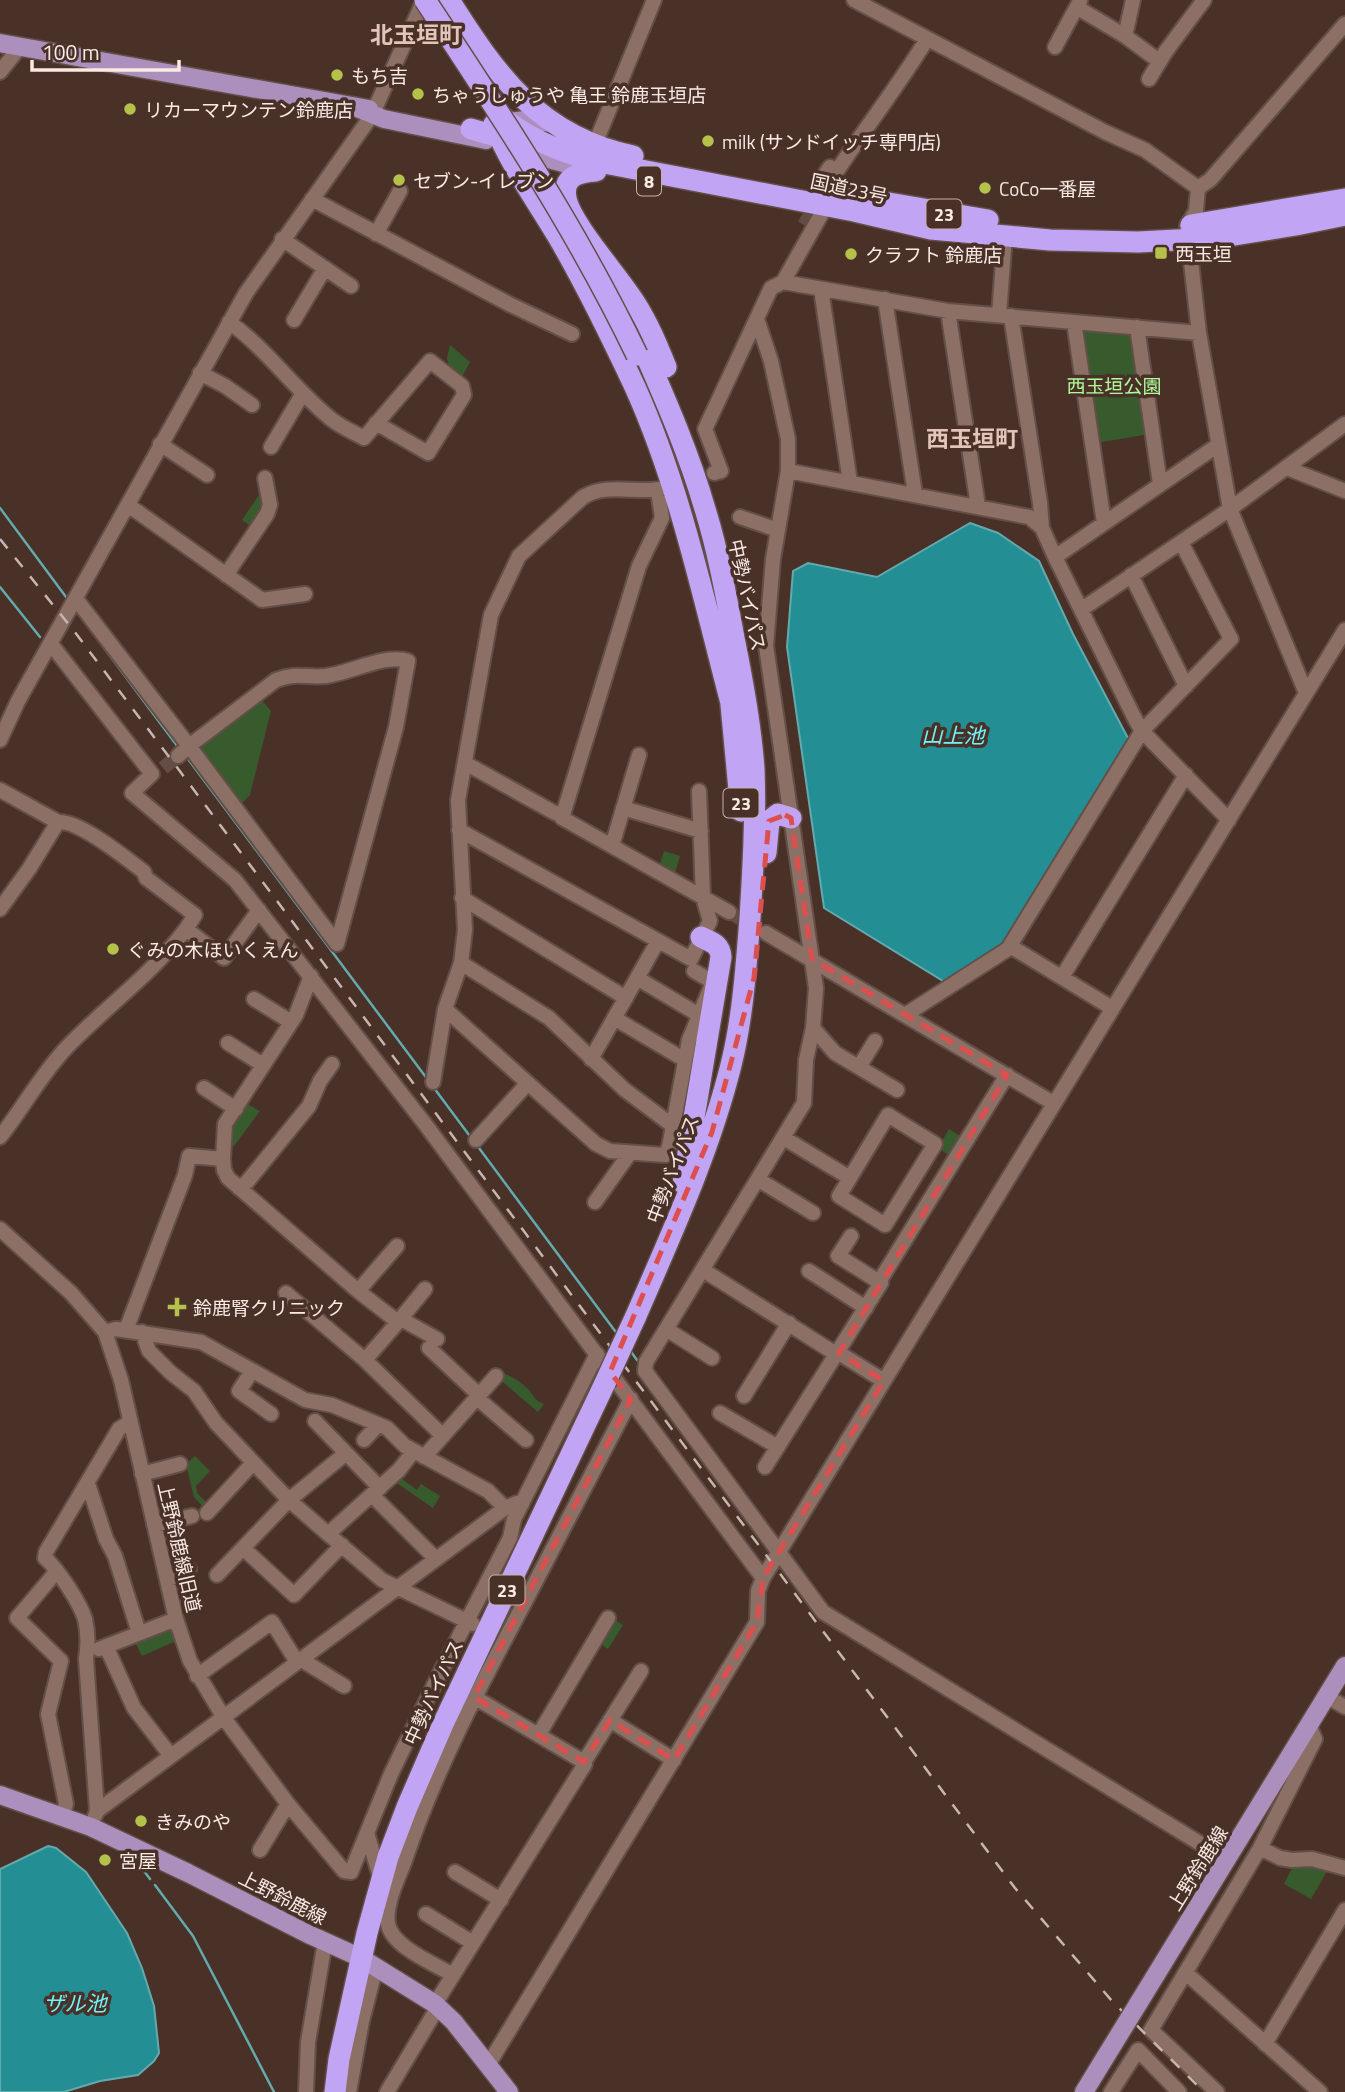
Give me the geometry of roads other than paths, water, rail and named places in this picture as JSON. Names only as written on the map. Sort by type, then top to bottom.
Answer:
[{"type":"highway","name":"国道23号","points":[[449,0],[499,74],[515,92],[553,123],[595,144],[630,156],[825,185],[962,217],[1038,226],[1188,233],[1213,223],[1345,200]]},
{"type":"highway","name":"国道23号","points":[[423,2],[468,82],[501,132],[594,161],[854,211],[931,229],[1005,235],[1098,241],[1296,225],[1345,215]]},
{"type":"highway","name":"中勢バイパス","points":[[337,2090],[339,2059],[368,1963],[381,1882],[407,1807],[635,1318],[692,1186],[712,1132],[735,1045],[745,986],[753,852],[753,767],[738,696],[694,514],[640,353],[559,209],[423,2]]},
{"type":"highway","points":[[471,129],[501,132],[545,168],[579,224],[635,301],[686,410],[714,492],[736,579],[744,631],[738,696]]},
{"type":"highway","points":[[501,132],[587,290],[635,389],[678,507],[738,696]]},
{"type":"highway","points":[[566,200],[569,178],[579,173],[596,171]]},
{"type":"highway","name":"中勢バイパス","points":[[662,1255],[705,1131],[720,1063],[733,977],[741,803],[738,696]]},
{"type":"highway","points":[[735,1045],[760,946],[769,821],[778,814],[792,818]]},
{"type":"highway","points":[[679,1206],[721,957],[720,949],[715,943],[701,937]]},
{"type":"main road","points":[[0,43],[471,129]]},
{"type":"main road","points":[[367,111],[501,132],[534,120],[553,123]]},
{"type":"main road","name":"8","points":[[531,155],[596,171],[821,213],[931,229]]},
{"type":"main road","name":"上野鈴鹿線","points":[[1084,2092],[1345,1666]]},
{"type":"main road","name":"上野鈴鹿線","points":[[0,1795],[62,1816],[94,1819],[188,1873],[368,1963],[437,2006],[454,2022],[509,2092]]},
{"type":"street","points":[[595,144],[654,0]]},
{"type":"street","points":[[854,0],[1105,132],[1145,150],[1198,188]]},
{"type":"street","points":[[1125,36],[1133,0]]},
{"type":"street","points":[[1149,79],[1203,0]]},
{"type":"street","points":[[0,740],[18,701],[229,322],[282,239],[312,199],[367,111],[423,2]]},
{"type":"street","points":[[1055,47],[1079,4],[1159,61]]},
{"type":"street","points":[[1198,188],[1210,180],[1345,24]]},
{"type":"street","points":[[825,185],[823,177],[848,141],[864,129],[903,79],[927,39]]},
{"type":"street","points":[[0,72],[20,47]]},
{"type":"street","points":[[1198,188],[1196,211],[1188,233],[1199,333],[1230,509],[1306,693]]},
{"type":"street","points":[[376,234],[400,191]]},
{"type":"street","points":[[312,199],[509,304],[572,334]]},
{"type":"street","points":[[714,473],[721,471],[705,429],[757,319],[821,213]]},
{"type":"street","points":[[777,285],[804,226]]},
{"type":"street","points":[[1005,235],[1005,316],[1040,503],[1042,528],[1142,731],[1229,820]]},
{"type":"street","points":[[282,239],[351,286]]},
{"type":"street","points":[[294,320],[325,268]]},
{"type":"street","points":[[777,285],[821,289],[948,311],[1199,333]]},
{"type":"street","points":[[821,289],[850,482]]},
{"type":"street","points":[[885,299],[915,494]]},
{"type":"street","points":[[948,311],[978,506]]},
{"type":"street","points":[[757,319],[788,439],[788,471],[773,559],[766,646],[816,988],[813,1028],[806,1060],[804,1103],[646,1362],[645,1371],[823,1612],[1227,1860]]},
{"type":"street","points":[[229,322],[252,339],[333,421],[364,438],[376,423],[430,361],[462,386],[464,395],[428,453],[376,423]]},
{"type":"street","points":[[1074,322],[1104,523]]},
{"type":"street","points":[[1137,327],[1160,484]]},
{"type":"street","points":[[200,373],[252,405]]},
{"type":"street","points":[[271,447],[303,393]]},
{"type":"street","points":[[1082,609],[1230,509],[1345,424]]},
{"type":"street","points":[[160,444],[207,475]]},
{"type":"street","points":[[1055,557],[1218,445]]},
{"type":"street","points":[[1287,468],[1345,491]]},
{"type":"street","points":[[788,471],[1029,517],[1042,528]]},
{"type":"street","points":[[226,575],[267,514],[270,505],[265,478]]},
{"type":"street","points":[[433,1082],[445,1009],[461,963],[465,930],[458,800],[489,624],[519,556],[559,517],[591,492],[627,488],[664,489],[662,518],[639,566],[562,818],[729,912]]},
{"type":"street","points":[[128,505],[262,600],[304,594]]},
{"type":"street","points":[[740,517],[778,530]]},
{"type":"street","points":[[905,1015],[1010,946],[1142,731],[1231,639],[1181,542]]},
{"type":"street","points":[[1130,575],[1186,686]]},
{"type":"street","points":[[74,604],[183,751],[337,944],[396,727],[408,661],[396,659],[337,674],[291,675],[276,680],[183,751]]},
{"type":"street","points":[[488,2065],[757,1622],[757,1598],[762,1578],[1345,630]]},
{"type":"street","points":[[51,643],[158,771],[132,793],[235,880],[311,976],[631,1399],[762,1578]]},
{"type":"street","points":[[612,846],[639,755]]},
{"type":"street","points":[[465,763],[555,813],[563,814]]},
{"type":"street","points":[[1062,977],[1186,775]]},
{"type":"street","points":[[0,790],[58,822],[68,823],[110,846],[144,872],[146,878],[195,915],[166,956],[62,1053],[0,1137]]},
{"type":"street","points":[[459,830],[691,959],[709,920],[703,897],[699,792]]},
{"type":"street","points":[[623,808],[701,831]]},
{"type":"street","points":[[0,909],[58,822]]},
{"type":"street","points":[[462,898],[626,998]]},
{"type":"street","points":[[186,929],[224,958],[259,910]]},
{"type":"street","points":[[766,933],[1053,1103]]},
{"type":"street","points":[[591,1059],[658,941]]},
{"type":"street","points":[[1010,946],[1112,1008]]},
{"type":"street","points":[[461,963],[549,1018],[625,1090],[673,1126]]},
{"type":"street","points":[[445,1009],[596,1144],[610,1151],[665,1155],[670,1147],[689,1040],[713,982],[694,971]]},
{"type":"street","points":[[311,976],[296,1015],[225,1125],[224,1170],[239,1188],[358,1291],[433,1344],[478,1396],[526,1440]]},
{"type":"street","points":[[637,978],[699,1015]]},
{"type":"street","points":[[254,999],[291,1022]]},
{"type":"street","points":[[614,1018],[685,1060]]},
{"type":"street","points":[[813,1028],[835,1053],[897,1090]]},
{"type":"street","points":[[859,1067],[876,1041]]},
{"type":"street","points":[[228,1042],[263,1065]]},
{"type":"street","points":[[239,1188],[247,1182],[309,1106],[320,1081],[332,1065]]},
{"type":"street","points":[[765,1467],[866,1308],[881,1283],[879,1282],[1007,1075]]},
{"type":"street","points":[[476,1140],[527,1084]]},
{"type":"street","points":[[204,1088],[236,1109]]},
{"type":"street","points":[[888,1115],[935,1144],[885,1225],[839,1196],[850,1178],[888,1115]]},
{"type":"street","points":[[784,1138],[850,1178]]},
{"type":"street","points":[[595,1202],[630,1153]]},
{"type":"street","points":[[127,1330],[190,1156],[223,1159]]},
{"type":"street","points":[[759,1180],[813,1213]]},
{"type":"street","name":"上野鈴鹿線旧道","points":[[0,1229],[71,1293],[105,1332],[121,1380],[176,1619],[197,1676],[224,1718],[288,1804],[344,1871],[351,1872],[367,1833]]},
{"type":"street","points":[[850,1236],[838,1256],[879,1282]]},
{"type":"street","points":[[358,1291],[397,1246]]},
{"type":"street","points":[[703,1270],[884,1381]]},
{"type":"street","points":[[809,1271],[866,1308]]},
{"type":"street","points":[[365,1360],[425,1289]]},
{"type":"street","points":[[286,1293],[365,1360],[443,1436]]},
{"type":"street","points":[[744,1396],[789,1323]]},
{"type":"street","points":[[666,1329],[712,1357]]},
{"type":"street","points":[[105,1332],[127,1330],[201,1342],[304,1399],[332,1405],[387,1428],[419,1455],[488,1491],[505,1508]]},
{"type":"street","points":[[142,1332],[149,1351],[194,1391],[216,1423],[289,1500],[382,1580],[470,1622]]},
{"type":"street","points":[[381,1882],[367,1833],[391,1774],[470,1622],[510,1538],[514,1519],[597,1354]]},
{"type":"street","points":[[252,1371],[239,1391],[271,1414]]},
{"type":"street","points":[[328,1534],[443,1436],[496,1376]]},
{"type":"street","points":[[453,1975],[402,1945],[388,1927],[388,1915],[413,1836],[440,1769],[502,1638],[631,1399]]},
{"type":"street","points":[[720,1413],[778,1447]]},
{"type":"street","points":[[315,1421],[436,1559]]},
{"type":"street","points":[[94,1819],[88,1636],[84,1617],[57,1571],[45,1558],[46,1552],[119,1429],[130,1422]]},
{"type":"street","points":[[364,1440],[378,1425]]},
{"type":"street","points":[[216,1574],[289,1500],[345,1454]]},
{"type":"street","points":[[207,1513],[253,1463]]},
{"type":"street","points":[[142,1474],[180,1464]]},
{"type":"street","points":[[88,1484],[106,1539],[115,1556],[139,1633]]},
{"type":"street","points":[[94,1819],[171,1756],[505,1508],[517,1503],[522,1504]]},
{"type":"street","points":[[154,1525],[192,1516]]},
{"type":"street","points":[[243,1548],[294,1595],[342,1545]]},
{"type":"street","points":[[167,1579],[189,1569]]},
{"type":"street","points":[[57,1571],[17,1618],[61,1661],[48,1714],[66,1804],[62,1816]]},
{"type":"street","points":[[539,1734],[608,1618]]},
{"type":"street","points":[[87,1653],[176,1619]]},
{"type":"street","points":[[197,1676],[272,1622],[299,1661],[344,1686]]},
{"type":"street","points":[[106,1646],[134,1708],[171,1756]]},
{"type":"street","points":[[387,2092],[453,1975],[641,1671]]},
{"type":"street","points":[[1326,1696],[1345,1707]]},
{"type":"street","points":[[474,1697],[584,1762]]},
{"type":"street","points":[[610,1720],[674,1759]]},
{"type":"street","points":[[1217,2092],[1151,2029],[1260,1847],[1315,1739],[1309,1725]]},
{"type":"street","points":[[260,1850],[288,1804]]},
{"type":"street","points":[[1260,1847],[1280,1858],[1312,1859],[1345,1868]]},
{"type":"street","points":[[455,1872],[501,1900]]},
{"type":"street","points":[[1265,2044],[1345,1910]]},
{"type":"street","points":[[426,1914],[474,1943]]},
{"type":"street","points":[[306,2092],[308,2042],[325,1942]]},
{"type":"street","points":[[1186,1973],[1320,2092]]},
{"type":"street","points":[[1111,2092],[1138,2050],[1179,2092]]},
{"type":"water","name":"山上池","points":[[970,523],[998,533],[1039,561],[1073,634],[1129,740],[1004,946],[948,984],[824,908],[787,647],[793,571],[808,563],[877,577]]},
{"type":"water","name":"ザル池","points":[[48,1846],[56,1848],[86,1872],[127,1933],[154,2006],[159,2053],[138,2075],[100,2081],[64,2092],[0,2092],[0,1869]]},
{"type":"waterway","points":[[0,508],[69,601]]},
{"type":"waterway","points":[[0,587],[40,637]]},
{"type":"waterway","points":[[75,609],[178,747]]},
{"type":"waterway","points":[[185,755],[428,1080]]},
{"type":"waterway","points":[[434,1088],[472,1139]]},
{"type":"waterway","points":[[476,1144],[618,1335]]},
{"type":"waterway","points":[[629,1349],[637,1360]]},
{"type":"waterway","points":[[138,1863],[150,1879]]},
{"type":"waterway","points":[[155,1885],[193,1936],[274,2092]]},
{"type":"tunnel","points":[[804,225],[821,196]]},
{"type":"tunnel","points":[[163,768],[178,756]]},
{"type":"tunnel","points":[[729,912],[766,933]]},
{"type":"railway","points":[[0,539],[74,631],[185,778],[1015,1888],[1112,2001],[1204,2092]]},
{"type":"place","name":"もち吉","points":[[337,75]]},
{"type":"place","name":"ちゃうしゅうや 亀王 鈴鹿玉垣店","points":[[418,94]]},
{"type":"place","name":"リカーマウンテン鈴鹿店","points":[[130,109]]},
{"type":"place","name":"milk (サンドイッチ専門店)","points":[[708,141]]},
{"type":"place","name":"セブン-イレブン","points":[[399,180]]},
{"type":"place","name":"CoCo一番屋","points":[[985,188]]},
{"type":"place","name":"西玉垣","points":[[1161,253]]},
{"type":"place","name":"クラフト 鈴鹿店","points":[[851,254]]},
{"type":"place","name":"ぐみの木ほいくえん","points":[[113,949]]},
{"type":"place","name":"鈴鹿腎クリニック","points":[[177,1307]]},
{"type":"place","name":"きみのや","points":[[141,1821]]},
{"type":"place","name":"宮屋","points":[[105,1860]]},
{"type":"district","name":"北玉垣町","points":[[416,34]]},
{"type":"district","name":"西玉垣町","points":[[972,438]]},
{"type":"park label","name":"西玉垣公園","points":[[1114,385]]}]
